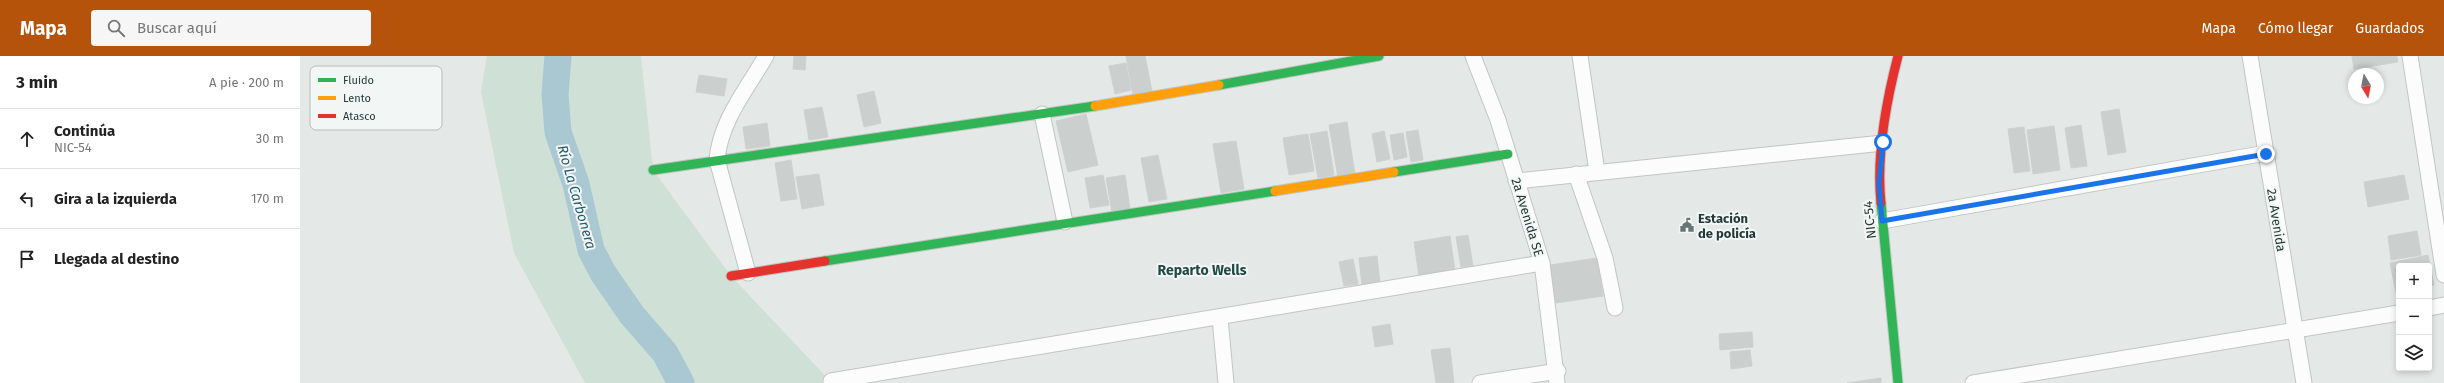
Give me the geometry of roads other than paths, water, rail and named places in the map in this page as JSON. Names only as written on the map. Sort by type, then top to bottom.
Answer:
[{"type":"street","points":[[748,273],[717,160],[718,144],[724,128],[766,56]]},
{"type":"street","points":[[653,170],[1118,103],[1379,56]]},
{"type":"street","name":"2a Avenida SE","points":[[1473,56],[1498,120],[1542,263],[1558,377]]},
{"type":"street","points":[[1580,56],[1597,172]]},
{"type":"street","name":"NIC-54","points":[[1898,56],[1888,94],[1879,184],[1898,383]]},
{"type":"street","name":"2a Avenida","points":[[2250,56],[2304,383]]},
{"type":"street","points":[[2410,56],[2444,275]]},
{"type":"street","points":[[1042,114],[1065,222]]},
{"type":"street","points":[[1516,181],[1883,142]]},
{"type":"street","points":[[731,276],[1065,222],[1508,154]]},
{"type":"street","points":[[1882,221],[2266,154]]},
{"type":"street","points":[[1576,174],[1605,258],[1615,308]]},
{"type":"street","points":[[830,381],[1220,318],[1542,263]]},
{"type":"street","points":[[2432,307],[2444,305]]},
{"type":"street","points":[[1973,383],[2396,313]]},
{"type":"street","points":[[1220,318],[1226,383]]},
{"type":"street","points":[[1480,383],[1558,377]]},
{"type":"waterway","name":"Río La Carbonera","points":[[558,56],[555,94],[558,132],[576,184],[591,250],[603,273],[632,315],[665,353],[681,383]]},
{"type":"place","name":"Estación de policía","points":[[1687,225]]},
{"type":"district","name":"Reparto Wells","points":[[1202,270]]}]
